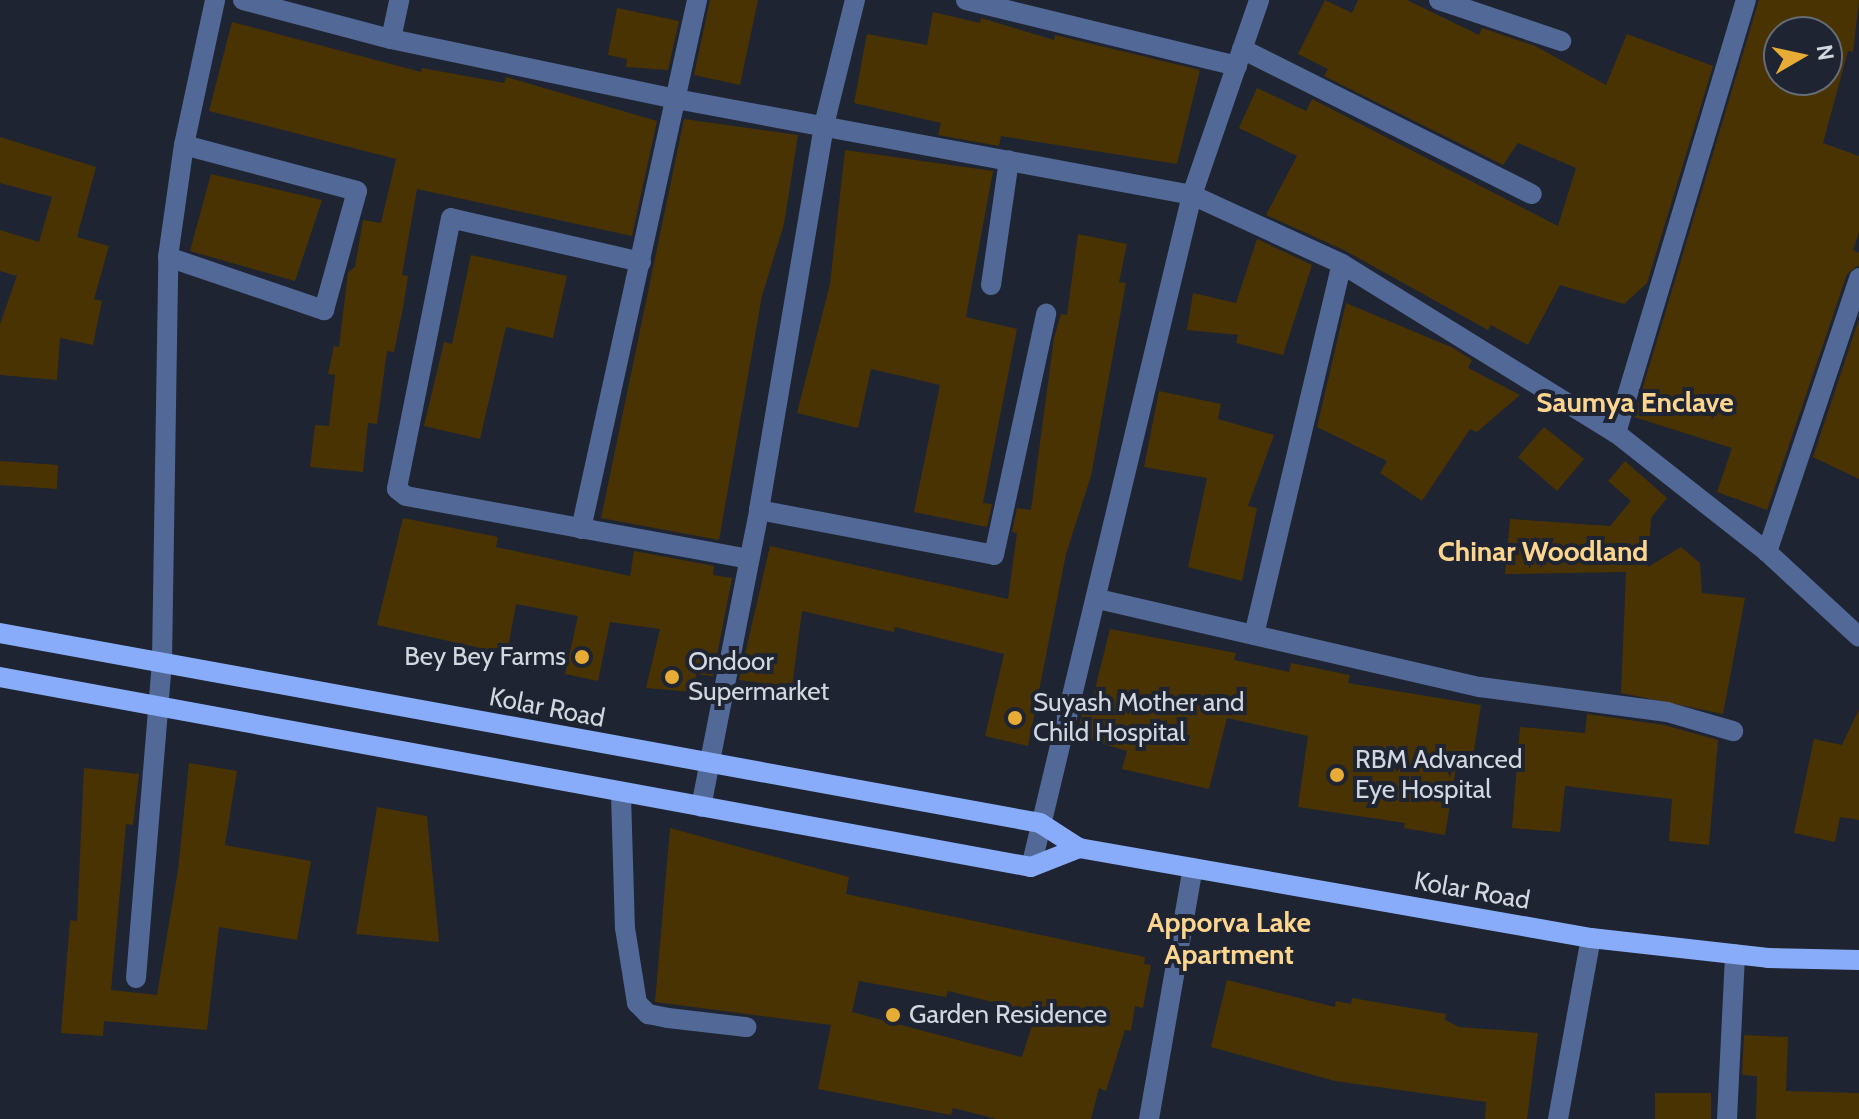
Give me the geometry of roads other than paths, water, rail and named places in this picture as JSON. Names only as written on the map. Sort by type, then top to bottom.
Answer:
[{"type":"main road","name":"Kolar Road","points":[[0,633],[706,765],[1040,823],[1079,848],[1591,938],[1735,954],[1859,960]]},
{"type":"main road","points":[[0,677],[621,795],[1031,867],[1079,848]]},
{"type":"street","points":[[136,978],[162,661],[168,257],[184,145],[215,0]]},
{"type":"street","points":[[243,0],[391,39],[676,99],[1192,195],[1342,264],[1616,433],[1767,552],[1859,637]]},
{"type":"street","points":[[391,39],[399,0]]},
{"type":"street","points":[[581,529],[697,0]]},
{"type":"street","points":[[701,807],[706,765],[759,510],[824,125],[855,0]]},
{"type":"street","points":[[966,0],[998,4],[1239,58],[1532,194]]},
{"type":"street","points":[[1031,867],[1098,599],[1192,195],[1259,0]]},
{"type":"street","points":[[1439,0],[1494,9],[1561,41]]},
{"type":"street","points":[[1616,433],[1746,0]]},
{"type":"street","points":[[168,257],[324,310],[357,191],[184,145]]},
{"type":"street","points":[[991,285],[1009,160]]},
{"type":"street","points":[[641,262],[451,218],[397,489],[406,496],[749,559]]},
{"type":"street","points":[[1254,635],[1342,264]]},
{"type":"street","points":[[1767,552],[1859,278]]},
{"type":"street","points":[[759,510],[994,555],[1046,314]]},
{"type":"street","points":[[1098,599],[1480,687],[1667,712],[1733,731]]},
{"type":"street","points":[[621,795],[625,928],[637,1003],[648,1014],[746,1027]]},
{"type":"street","points":[[1149,1119],[1193,868]]},
{"type":"street","points":[[1558,1119],[1591,938]]},
{"type":"street","points":[[1727,1119],[1735,954]]},
{"type":"place","name":"Bey Bey Farms","points":[[582,657]]},
{"type":"place","name":"Ondoor Supermarket","points":[[672,677]]},
{"type":"place","name":"Suyash Mother and Child Hospital","points":[[1015,718]]},
{"type":"place","name":"RBM Advanced Eye Hospital","points":[[1337,775]]},
{"type":"place","name":"Garden Residence","points":[[893,1015]]},
{"type":"district","name":"Saumya Enclave","points":[[1635,402]]},
{"type":"district","name":"Chinar Woodland","points":[[1543,551]]},
{"type":"district","name":"Apporva Lake Apartment","points":[[1229,938]]}]
